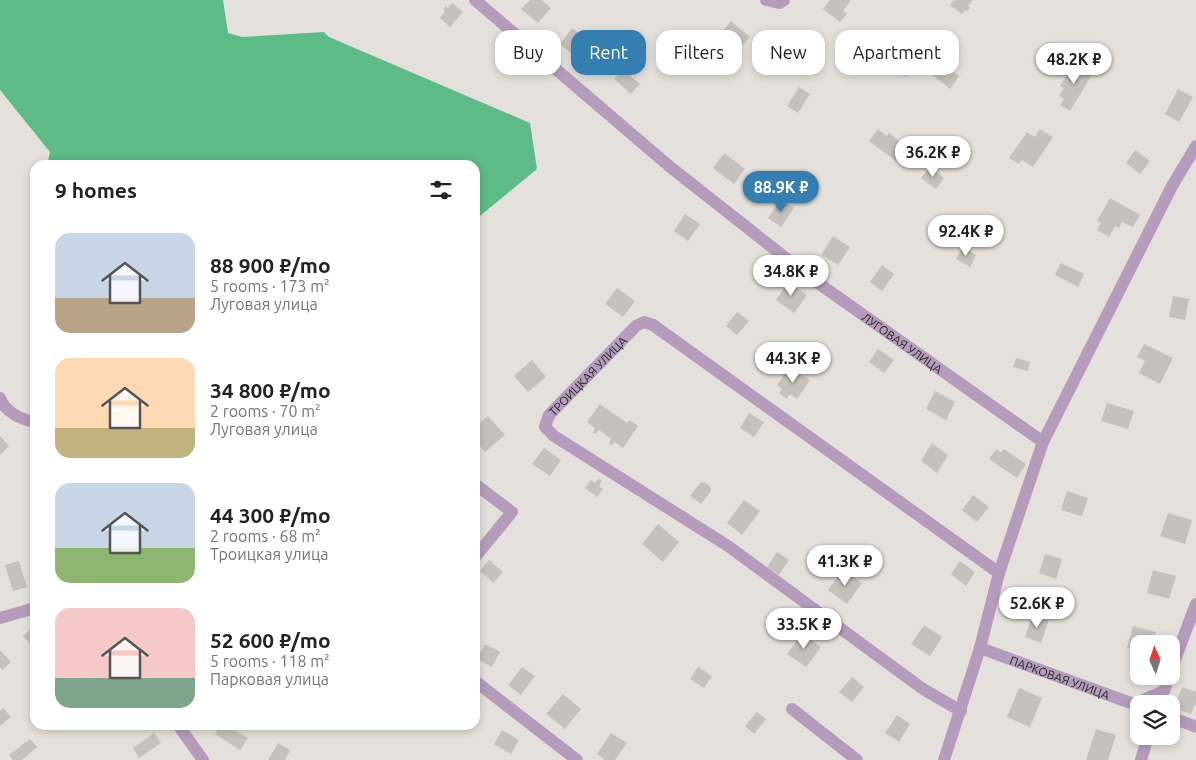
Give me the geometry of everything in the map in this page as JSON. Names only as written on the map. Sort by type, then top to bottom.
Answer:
[{"type":"street","name":"ЛУГОВАЯ УЛИЦА","points":[[475,0],[669,166],[811,278],[1043,442]]},
{"type":"street","points":[[766,0],[779,3],[784,0]]},
{"type":"street","points":[[944,760],[980,648],[999,572],[1043,442],[1172,186],[1196,146]]},
{"type":"street","name":"ТРОИЦКАЯ УЛИЦА","points":[[961,711],[923,689],[728,546],[554,436],[545,427],[549,415],[636,326],[644,322],[653,325],[999,572]]},
{"type":"street","points":[[0,402],[20,419],[30,421]]},
{"type":"street","points":[[480,488],[512,512],[480,551]]},
{"type":"street","points":[[1180,646],[1196,604]]},
{"type":"street","points":[[0,618],[30,609]]},
{"type":"street","name":"ПАРКОВАЯ УЛИЦА","points":[[980,648],[1130,703]]},
{"type":"street","points":[[480,685],[577,760]]},
{"type":"street","points":[[1156,695],[1164,691],[1166,685]]},
{"type":"street","points":[[792,709],[857,760]]},
{"type":"street","points":[[1180,721],[1196,726]]},
{"type":"street","points":[[182,730],[200,755],[211,760]]},
{"type":"street","points":[[1141,760],[1145,745]]},
{"type":"green space","points":[[0,0],[223,0],[228,33],[242,37],[324,32],[329,37],[530,123],[537,169],[480,216],[480,160],[48,160],[50,152],[0,90]]},
{"type":"building","points":[[530,0],[541,0],[551,8],[538,23],[521,9]]},
{"type":"building","points":[[830,0],[851,0],[843,11],[847,14],[840,22],[823,9]]},
{"type":"building","points":[[954,0],[973,0],[968,6],[970,8],[962,14],[950,5]]},
{"type":"building","points":[[452,3],[463,12],[450,27],[440,18],[446,6],[448,8]]},
{"type":"building","points":[[731,21],[742,30],[724,30]]},
{"type":"building","points":[[572,28],[574,30],[571,30],[571,53],[561,43]]},
{"type":"building","points":[[742,30],[750,37],[742,46]]},
{"type":"building","points":[[1074,62],[1093,73],[1070,111],[1060,105],[1064,99],[1059,96],[1064,88],[1060,86]]},
{"type":"building","points":[[617,75],[629,75],[640,84],[631,94],[614,79]]},
{"type":"building","points":[[958,75],[959,76],[950,89],[933,76]]},
{"type":"building","points":[[799,87],[810,94],[798,113],[787,106]]},
{"type":"building","points":[[1178,89],[1193,97],[1179,122],[1165,114]]},
{"type":"building","points":[[878,129],[887,136],[889,133],[907,147],[896,161],[869,141]]},
{"type":"building","points":[[1040,129],[1053,137],[1033,167],[1022,160],[1019,164],[1009,158],[1027,132],[1035,137]]},
{"type":"building","points":[[1135,150],[1150,161],[1140,174],[1126,163]]},
{"type":"building","points":[[724,153],[745,169],[734,184],[713,168]]},
{"type":"building","points":[[930,167],[944,178],[936,189],[921,178]]},
{"type":"building","points":[[1110,198],[1140,215],[1133,227],[1122,222],[1119,228],[1115,226],[1109,237],[1097,230],[1101,223],[1097,221]]},
{"type":"building","points":[[781,199],[794,208],[781,227],[768,218]]},
{"type":"building","points":[[685,214],[700,224],[688,241],[674,231]]},
{"type":"building","points":[[833,236],[850,247],[838,265],[821,255]]},
{"type":"building","points":[[962,247],[976,255],[970,267],[956,259]]},
{"type":"building","points":[[1061,263],[1084,274],[1078,287],[1055,275]]},
{"type":"building","points":[[882,265],[894,274],[882,291],[870,282]]},
{"type":"building","points":[[788,282],[807,295],[794,313],[776,300]]},
{"type":"building","points":[[617,288],[635,301],[623,317],[605,304]]},
{"type":"building","points":[[1173,296],[1189,299],[1185,320],[1169,317]]},
{"type":"building","points":[[737,312],[749,321],[737,335],[726,326]]},
{"type":"building","points":[[1144,344],[1173,358],[1160,384],[1139,373],[1145,361],[1137,357]]},
{"type":"building","points":[[878,349],[894,360],[884,373],[869,362]]},
{"type":"building","points":[[1016,358],[1030,362],[1028,371],[1013,367]]},
{"type":"building","points":[[532,360],[546,377],[528,392],[514,376]]},
{"type":"building","points":[[789,367],[810,380],[797,399],[790,394],[787,399],[779,393],[782,389],[777,385]]},
{"type":"building","points":[[935,391],[955,402],[946,420],[926,409]]},
{"type":"building","points":[[1107,403],[1134,411],[1128,429],[1101,421]]},
{"type":"building","points":[[600,404],[627,423],[630,420],[638,426],[623,448],[615,442],[611,445],[609,444],[611,439],[599,430],[595,434],[593,433],[595,428],[587,422]]},
{"type":"building","points":[[749,413],[764,422],[754,437],[740,428]]},
{"type":"building","points":[[488,416],[505,435],[485,452],[480,446],[480,423]]},
{"type":"building","points":[[0,436],[9,446],[0,455]]},
{"type":"building","points":[[932,443],[948,455],[937,473],[921,461]]},
{"type":"building","points":[[544,448],[561,460],[550,476],[532,464]]},
{"type":"building","points":[[996,449],[1001,452],[1004,449],[1026,464],[1017,478],[989,459]]},
{"type":"building","points":[[598,479],[602,480],[599,486],[603,489],[597,497],[585,488],[591,480],[595,483]]},
{"type":"building","points":[[704,482],[710,486],[711,491],[701,504],[690,496],[700,483]]},
{"type":"building","points":[[1067,491],[1088,498],[1082,516],[1061,510]]},
{"type":"building","points":[[973,495],[989,507],[977,522],[962,510]]},
{"type":"building","points":[[744,500],[760,511],[742,535],[727,523]]},
{"type":"building","points":[[1168,513],[1192,520],[1185,544],[1160,536]]},
{"type":"building","points":[[658,524],[679,542],[663,562],[642,544]]},
{"type":"building","points":[[777,552],[789,560],[779,575],[767,567]]},
{"type":"building","points":[[1045,554],[1062,559],[1056,579],[1039,573]]},
{"type":"building","points":[[489,560],[503,572],[493,583],[480,571]]},
{"type":"building","points":[[19,561],[27,587],[13,591],[5,565]]},
{"type":"building","points":[[960,561],[975,572],[966,586],[951,574]]},
{"type":"building","points":[[843,570],[862,583],[847,604],[828,590]]},
{"type":"building","points":[[1153,570],[1176,576],[1169,599],[1147,593]]},
{"type":"building","points":[[1032,615],[1049,620],[1041,643],[1025,637]]},
{"type":"building","points":[[924,625],[942,637],[930,656],[911,644]]},
{"type":"building","points":[[1133,626],[1156,632],[1155,635],[1131,635]]},
{"type":"building","points":[[30,630],[30,644],[23,636]]},
{"type":"building","points":[[802,633],[821,647],[806,667],[787,654]]},
{"type":"building","points":[[1130,637],[1130,649],[1127,648]]},
{"type":"building","points":[[485,644],[500,652],[492,667],[480,661],[480,653]]},
{"type":"building","points":[[0,650],[11,662],[2,670],[0,667]]},
{"type":"building","points":[[522,667],[535,676],[521,695],[508,685]]},
{"type":"building","points":[[698,667],[712,676],[704,688],[690,679]]},
{"type":"building","points":[[852,677],[864,687],[852,702],[839,692]]},
{"type":"building","points":[[1182,687],[1196,692],[1196,703],[1191,714],[1180,710],[1179,695]]},
{"type":"building","points":[[1019,688],[1042,698],[1030,727],[1007,717]]},
{"type":"building","points":[[563,694],[581,709],[565,729],[546,714]]},
{"type":"building","points":[[3,708],[11,717],[0,726],[0,711]]},
{"type":"building","points":[[757,712],[766,719],[754,734],[745,726]]},
{"type":"building","points":[[897,715],[910,724],[899,742],[885,733]]},
{"type":"building","points":[[1096,729],[1116,735],[1108,760],[1086,760]]},
{"type":"building","points":[[218,730],[234,730],[248,738],[240,750],[215,734]]},
{"type":"building","points":[[502,730],[519,740],[511,754],[494,744]]},
{"type":"building","points":[[154,733],[161,743],[139,758],[133,748]]},
{"type":"building","points":[[611,733],[627,743],[615,760],[605,760],[597,754]]},
{"type":"building","points":[[30,739],[37,747],[22,760],[13,760],[9,755]]},
{"type":"building","points":[[278,743],[290,750],[285,760],[268,760]]}]
